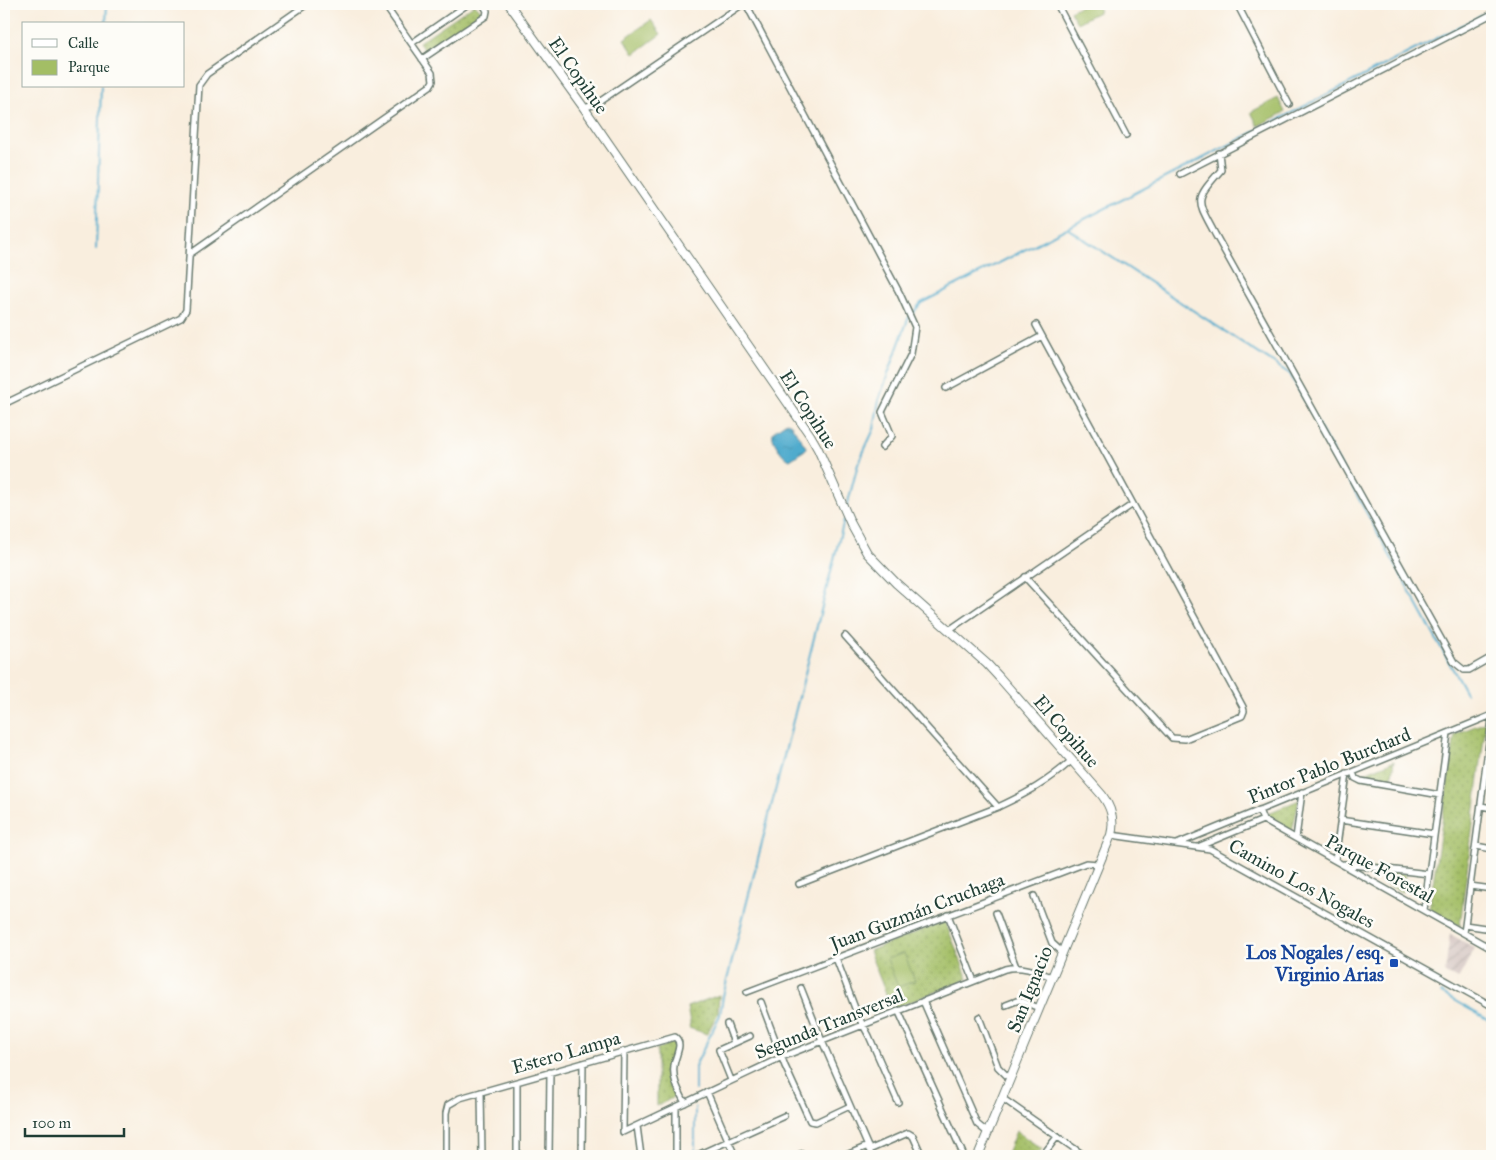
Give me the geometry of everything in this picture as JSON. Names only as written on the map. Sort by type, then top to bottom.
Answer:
[{"type":"main road","name":"El Copihue","points":[[509,4],[584,108],[810,435],[851,524],[868,552],[896,583],[999,677],[1102,795],[1109,806],[1113,820],[1111,835]]},
{"type":"main road","name":"San Ignacio","points":[[978,1156],[1111,835]]},
{"type":"street","points":[[4,404],[181,318],[186,310],[199,85],[207,74],[307,4]]},
{"type":"street","points":[[190,254],[428,89],[433,78],[412,43],[384,4]]},
{"type":"street","points":[[412,43],[468,4]]},
{"type":"street","points":[[584,108],[596,104],[745,4],[915,327],[911,354],[882,412],[892,436],[882,447]]},
{"type":"street","points":[[1057,4],[1126,135]]},
{"type":"street","points":[[1237,4],[1289,104]]},
{"type":"street","points":[[422,59],[486,16],[486,5]]},
{"type":"street","points":[[1180,174],[1492,14]]},
{"type":"street","points":[[1220,154],[1221,170],[1201,194],[1200,202],[1215,234],[1454,662],[1464,670],[1470,670],[1492,657]]},
{"type":"street","points":[[1025,577],[1170,736],[1185,739],[1240,718],[1243,714],[1243,707],[1036,325]]},
{"type":"street","points":[[946,388],[1042,336]]},
{"type":"street","points":[[949,630],[1133,504]]},
{"type":"street","points":[[845,636],[998,806]]},
{"type":"street","name":"Pintor Pablo Burchard","points":[[1177,844],[1492,715]]},
{"type":"street","points":[[1464,933],[1481,806],[1489,766],[1492,719]]},
{"type":"street","points":[[1424,910],[1448,733]]},
{"type":"street","points":[[799,884],[1024,795],[1047,781],[1071,761]]},
{"type":"street","points":[[1353,772],[1355,778],[1361,781],[1440,795]]},
{"type":"street","points":[[1335,860],[1346,774]]},
{"type":"street","points":[[1296,838],[1302,792]]},
{"type":"street","points":[[1481,806],[1492,808]]},
{"type":"street","points":[[1259,810],[1263,820]]},
{"type":"street","name":"Pintor Pablo Burchard","points":[[1200,847],[1263,820]]},
{"type":"street","name":"Parque Forestal","points":[[1263,820],[1492,949]]},
{"type":"street","points":[[1340,820],[1434,834]]},
{"type":"street","name":"Camino Los Nogales","points":[[1111,835],[1200,847],[1214,851],[1492,1006]]},
{"type":"street","points":[[1476,846],[1492,849]]},
{"type":"street","name":"Juan Guzmán Cruchaga","points":[[748,992],[1086,863],[1098,864]]},
{"type":"street","points":[[1341,864],[1429,874]]},
{"type":"street","points":[[1470,886],[1492,889]]},
{"type":"street","points":[[1034,896],[1052,942],[1062,952]]},
{"type":"street","points":[[996,913],[1016,967]]},
{"type":"street","points":[[948,915],[974,981]]},
{"type":"street","points":[[1465,925],[1492,929]]},
{"type":"street","points":[[836,958],[898,1102]]},
{"type":"street","name":"Segunda Transversal","points":[[624,1051],[623,1132],[782,1057],[1005,969],[1016,967],[1052,977]]},
{"type":"street","points":[[801,988],[872,1156]]},
{"type":"street","points":[[1006,1005],[1019,1000],[1039,1008]]},
{"type":"street","points":[[922,1001],[975,1121],[980,1128],[988,1133]]},
{"type":"street","points":[[762,1002],[782,1057],[809,1119],[812,1122],[850,1106]]},
{"type":"street","points":[[898,1010],[964,1156]]},
{"type":"street","points":[[978,1017],[998,1067],[1010,1079]]},
{"type":"street","points":[[727,1024],[734,1043]]},
{"type":"street","points":[[731,1080],[719,1050],[750,1036]]},
{"type":"street","name":"Estero Lampa","points":[[446,1156],[446,1113],[448,1106],[460,1098],[674,1037],[677,1038],[680,1046],[675,1058],[674,1076],[685,1103]]},
{"type":"street","points":[[582,1156],[583,1063]]},
{"type":"street","points":[[549,1156],[550,1072]]},
{"type":"street","points":[[516,1082],[517,1156]]},
{"type":"street","points":[[481,1092],[482,1156]]},
{"type":"street","points":[[708,1092],[735,1156]]},
{"type":"street","points":[[1002,1098],[1081,1155]]},
{"type":"street","points":[[676,1107],[676,1156]]},
{"type":"street","points":[[700,1154],[784,1116]]},
{"type":"street","points":[[637,1126],[641,1156]]},
{"type":"street","points":[[844,1156],[908,1134],[912,1136],[922,1156]]},
{"type":"street","points":[[1042,1156],[1058,1137]]},
{"type":"shaded area","points":[[1450,934],[1475,948],[1458,979],[1445,973]]},
{"type":"green space","points":[[475,4],[483,13],[425,53],[419,42]]},
{"type":"green space","points":[[1084,4],[1096,4],[1100,11],[1077,23],[1070,11]]},
{"type":"green space","points":[[651,20],[661,34],[634,54],[624,39]]},
{"type":"green space","points":[[1278,98],[1285,112],[1258,126],[1251,112]]},
{"type":"green space","points":[[1486,722],[1460,926],[1429,910],[1455,734]]},
{"type":"green space","points":[[1394,761],[1391,782],[1360,778],[1360,775]]},
{"type":"green space","points":[[1299,800],[1292,832],[1268,818],[1268,814],[1271,812]]},
{"type":"green space","points":[[1370,869],[1405,874],[1402,892],[1383,883],[1382,879],[1377,876],[1365,874]]},
{"type":"green space","points":[[945,921],[968,979],[892,1009],[869,951]]},
{"type":"green space","points":[[904,953],[915,981],[898,987],[887,959]]},
{"type":"green space","points":[[719,995],[718,1013],[707,1034],[689,1028],[687,1007]]},
{"type":"green space","points":[[671,1043],[675,1047],[669,1061],[668,1072],[676,1096],[657,1106],[657,1049]]},
{"type":"green space","points":[[1016,1131],[1042,1149],[1036,1156],[1006,1156]]},
{"type":"water","points":[[786,422],[790,423],[806,447],[805,450],[790,460],[778,448],[773,436],[773,433]]},
{"type":"waterway","points":[[106,22],[107,4]]},
{"type":"waterway","points":[[847,506],[858,464],[874,429],[879,399],[908,319],[921,303],[1492,10]]},
{"type":"waterway","points":[[96,249],[101,88]]},
{"type":"waterway","points":[[1067,228],[1290,374],[1466,693]]},
{"type":"waterway","points":[[695,1090],[695,1066],[720,1015],[723,996],[844,520]]},
{"type":"waterway","points":[[1441,993],[1492,1022]]},
{"type":"waterway","points":[[695,1108],[695,1156]]},
{"type":"place","name":"Los Nogales / esq. Virginio Arias","points":[[1394,963]]}]
